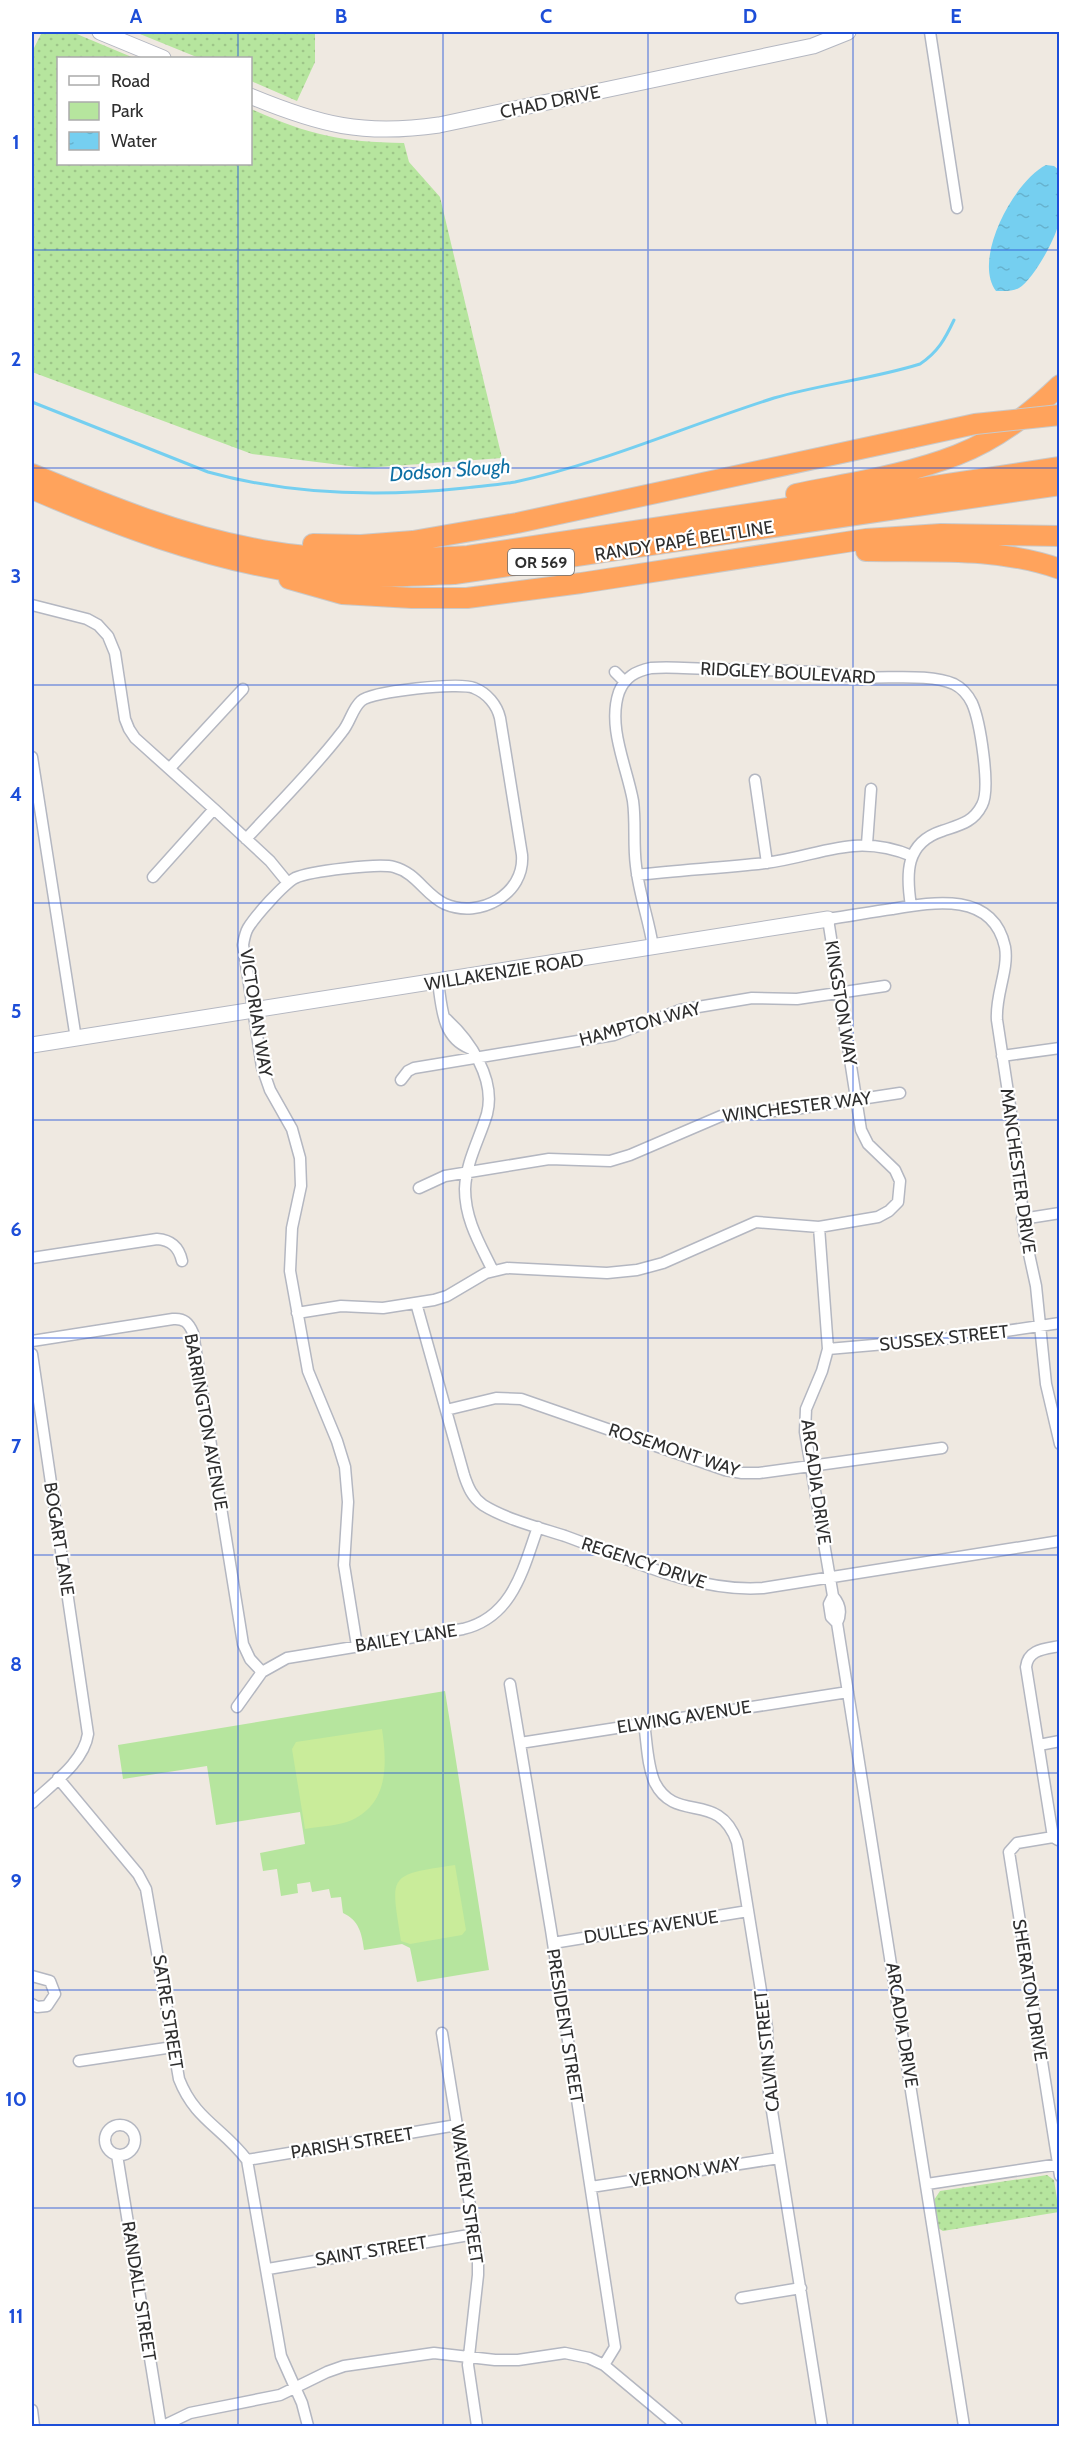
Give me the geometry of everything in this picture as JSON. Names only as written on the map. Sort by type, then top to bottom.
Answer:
[{"type":"highway","points":[[742,514],[783,497],[917,468],[958,455],[998,434],[1036,408],[1059,385]]},
{"type":"highway","points":[[32,473],[221,532],[277,541],[361,545],[413,542],[517,523],[987,422],[1059,415]]},
{"type":"highway","name":"RANDY PAPÉ BELTLINE","points":[[32,473],[111,507],[221,541],[263,550],[356,560],[406,560],[468,556],[1059,467]]},
{"type":"highway","name":"RANDY PAPÉ BELTLINE","points":[[32,489],[145,534],[234,561],[295,572],[344,576],[454,574],[1059,485]]},
{"type":"highway","points":[[262,566],[290,580],[342,594],[467,598],[530,591],[866,539],[916,535],[1059,536]]},
{"type":"highway","points":[[804,549],[934,550],[1020,559],[1059,569]]},
{"type":"street","points":[[100,32],[161,57]]},
{"type":"street","name":"CHAD DRIVE","points":[[252,97],[306,118],[351,129],[404,130],[439,125],[813,46],[848,32]]},
{"type":"street","points":[[930,32],[957,208]]},
{"type":"street","points":[[32,605],[82,617],[103,630],[113,647],[129,729],[135,738],[272,863],[288,884]]},
{"type":"street","name":"RIDGLEY BOULEVARD","points":[[625,682],[638,672],[664,668],[806,672],[938,680],[958,687],[968,696],[976,714],[987,780],[985,800],[971,820],[931,836],[912,856]]},
{"type":"street","points":[[615,672],[625,682],[617,699],[616,718],[620,748],[633,804],[637,875],[649,920],[653,947]]},
{"type":"street","name":"VICTORIAN WAY","points":[[246,839],[342,733],[358,705],[366,697],[384,692],[463,686],[475,688],[492,701],[500,718],[522,855],[521,873],[510,892],[490,903],[465,907],[451,906],[433,896],[411,874],[398,868],[383,865],[304,876],[288,884],[254,920],[244,938],[243,952],[264,1075],[292,1130],[300,1158],[301,1186],[292,1228],[291,1277],[310,1379],[333,1431],[345,1467],[348,1502],[344,1565],[357,1646]]},
{"type":"street","points":[[170,768],[243,689]]},
{"type":"street","points":[[32,757],[37,822],[76,1039]]},
{"type":"street","points":[[755,780],[767,863]]},
{"type":"street","points":[[867,844],[871,789]]},
{"type":"street","points":[[153,877],[214,808]]},
{"type":"street","points":[[637,875],[767,863],[838,847],[867,844],[912,856],[907,876],[911,906]]},
{"type":"street","name":"WILLAKENZIE ROAD","points":[[32,1045],[911,906],[945,903],[975,908]]},
{"type":"street","name":"MANCHESTER DRIVE","points":[[975,908],[993,923],[1005,946],[1005,966],[996,1003],[1018,1158],[1022,1219],[1035,1278],[1046,1384],[1059,1437]]},
{"type":"street","name":"KINGSTON WAY","points":[[493,1271],[520,1267],[622,1273],[657,1265],[751,1223],[819,1227],[878,1217],[903,1205],[899,1178],[895,1170],[865,1140],[856,1100],[828,920]]},
{"type":"street","points":[[297,1313],[334,1307],[383,1308],[447,1296],[493,1271],[469,1219],[466,1202],[466,1172],[489,1102],[485,1080],[477,1058],[468,1048],[458,1043],[447,1030],[438,982]]},
{"type":"street","name":"HAMPTON WAY","points":[[401,1080],[406,1072],[414,1068],[614,1035],[680,1011],[752,998],[793,999],[885,986]]},
{"type":"street","points":[[1002,1056],[1059,1048]]},
{"type":"street","name":"WINCHESTER WAY","points":[[419,1188],[439,1178],[466,1172],[555,1158],[591,1162],[610,1161],[630,1155],[721,1116],[795,1109],[900,1093]]},
{"type":"street","points":[[1022,1219],[1059,1214]]},
{"type":"street","name":"ARCADIA DRIVE","points":[[819,1227],[828,1349],[805,1416],[811,1467],[833,1596],[838,1602],[841,1616],[837,1623],[964,2427]]},
{"type":"street","points":[[32,1258],[157,1239],[170,1242],[175,1246],[182,1261]]},
{"type":"street","name":"REGENCY DRIVE","points":[[416,1302],[464,1475],[473,1496],[490,1508],[538,1527],[695,1582],[755,1589],[1059,1541]]},
{"type":"street","name":"BARRINGTON AVENUE","points":[[32,1341],[185,1318],[193,1333],[243,1644],[249,1659],[262,1672]]},
{"type":"street","name":"SUSSEX STREET","points":[[828,1349],[965,1337],[1059,1323]]},
{"type":"street","name":"BOGART LANE","points":[[32,1354],[88,1724],[87,1743],[84,1749],[58,1778]]},
{"type":"street","name":"ROSEMONT WAY","points":[[446,1410],[496,1398],[521,1399],[733,1472],[759,1473],[942,1448]]},
{"type":"street","name":"BAILEY LANE","points":[[237,1707],[262,1672],[287,1658],[463,1629],[490,1617],[505,1604],[515,1589],[538,1527]]},
{"type":"street","points":[[1056,1839],[1027,1662],[1036,1651],[1059,1646]]},
{"type":"street","name":"PRESIDENT STREET","points":[[510,1684],[553,1942],[615,2347],[604,2365]]},
{"type":"street","name":"ELWING AVENUE","points":[[520,1743],[848,1692]]},
{"type":"street","name":"CALVIN STREET","points":[[644,1723],[652,1776],[662,1793],[680,1805],[715,1812],[734,1832],[767,2028],[768,2075],[779,2158],[822,2427]]},
{"type":"street","points":[[1039,1744],[1059,1741]]},
{"type":"street","points":[[32,1803],[58,1778]]},
{"type":"street","name":"SATRE STREET","points":[[58,1778],[138,1874],[146,1889],[153,1918],[179,2079],[192,2106],[228,2137],[247,2160],[268,2269],[281,2356],[302,2403],[308,2427]]},
{"type":"street","name":"SHERATON DRIVE","points":[[1056,1839],[1017,1843],[1009,1852],[1059,2164],[1059,2176]]},
{"type":"street","name":"DULLES AVENUE","points":[[553,1942],[748,1911]]},
{"type":"street","points":[[32,1976],[50,1981],[55,1994],[47,2006],[37,2007],[32,2004]]},
{"type":"street","name":"WAVERLY STREET","points":[[442,2033],[475,2234],[478,2275],[468,2369],[477,2427]]},
{"type":"street","points":[[79,2061],[173,2047]]},
{"type":"street","name":"PARISH STREET","points":[[247,2160],[457,2126]]},
{"type":"street","name":"RANDALL STREET","points":[[117,2155],[162,2427]]},
{"type":"street","name":"VERNON WAY","points":[[591,2187],[779,2158]]},
{"type":"street","points":[[927,2184],[1059,2164]]},
{"type":"street","name":"SAINT STREET","points":[[268,2269],[475,2234]]},
{"type":"street","points":[[741,2298],[801,2288]]},
{"type":"street","points":[[162,2427],[190,2413],[267,2398],[294,2389],[344,2366],[427,2353],[506,2360],[571,2354],[604,2365],[677,2427]]},
{"type":"street","points":[[32,2410],[34,2427]]},
{"type":"green space","points":[[42,32],[72,32],[132,57],[57,57],[57,165],[252,165],[252,109],[308,131],[343,139],[404,143],[409,162],[440,197],[502,458],[365,468],[252,454],[32,372],[32,52]]},
{"type":"green space","points":[[135,32],[315,32],[315,62],[297,101],[252,81],[252,57],[197,57]]},
{"type":"green space","points":[[445,1691],[489,1970],[417,1982],[410,1948],[402,1944],[364,1950],[359,1928],[353,1919],[343,1913],[341,1897],[331,1898],[329,1889],[312,1892],[310,1882],[297,1884],[298,1893],[281,1896],[277,1869],[263,1871],[260,1853],[305,1844],[300,1812],[216,1825],[207,1766],[123,1779],[118,1745]]},
{"type":"green space","points":[[382,1729],[385,1755],[383,1781],[373,1803],[364,1813],[347,1822],[305,1829],[292,1749],[296,1742]]},
{"type":"green space","points":[[455,1865],[466,1930],[462,1935],[410,1944],[401,1941],[395,1891],[398,1882],[405,1876],[416,1872]]},
{"type":"green space","points":[[1047,2175],[1054,2180],[1059,2212],[943,2231],[938,2228],[934,2200],[940,2191]]},
{"type":"water","points":[[1046,165],[1054,166],[1059,170],[1060,209],[1054,237],[1044,258],[1025,283],[1013,290],[996,291],[990,277],[989,260],[1000,222],[1021,187]]},
{"type":"waterway","name":"Dodson Slough","points":[[32,402],[208,472],[239,480],[304,490],[336,492],[433,491],[509,483],[548,474],[581,465],[774,398],[920,364],[940,345],[954,320]]}]
